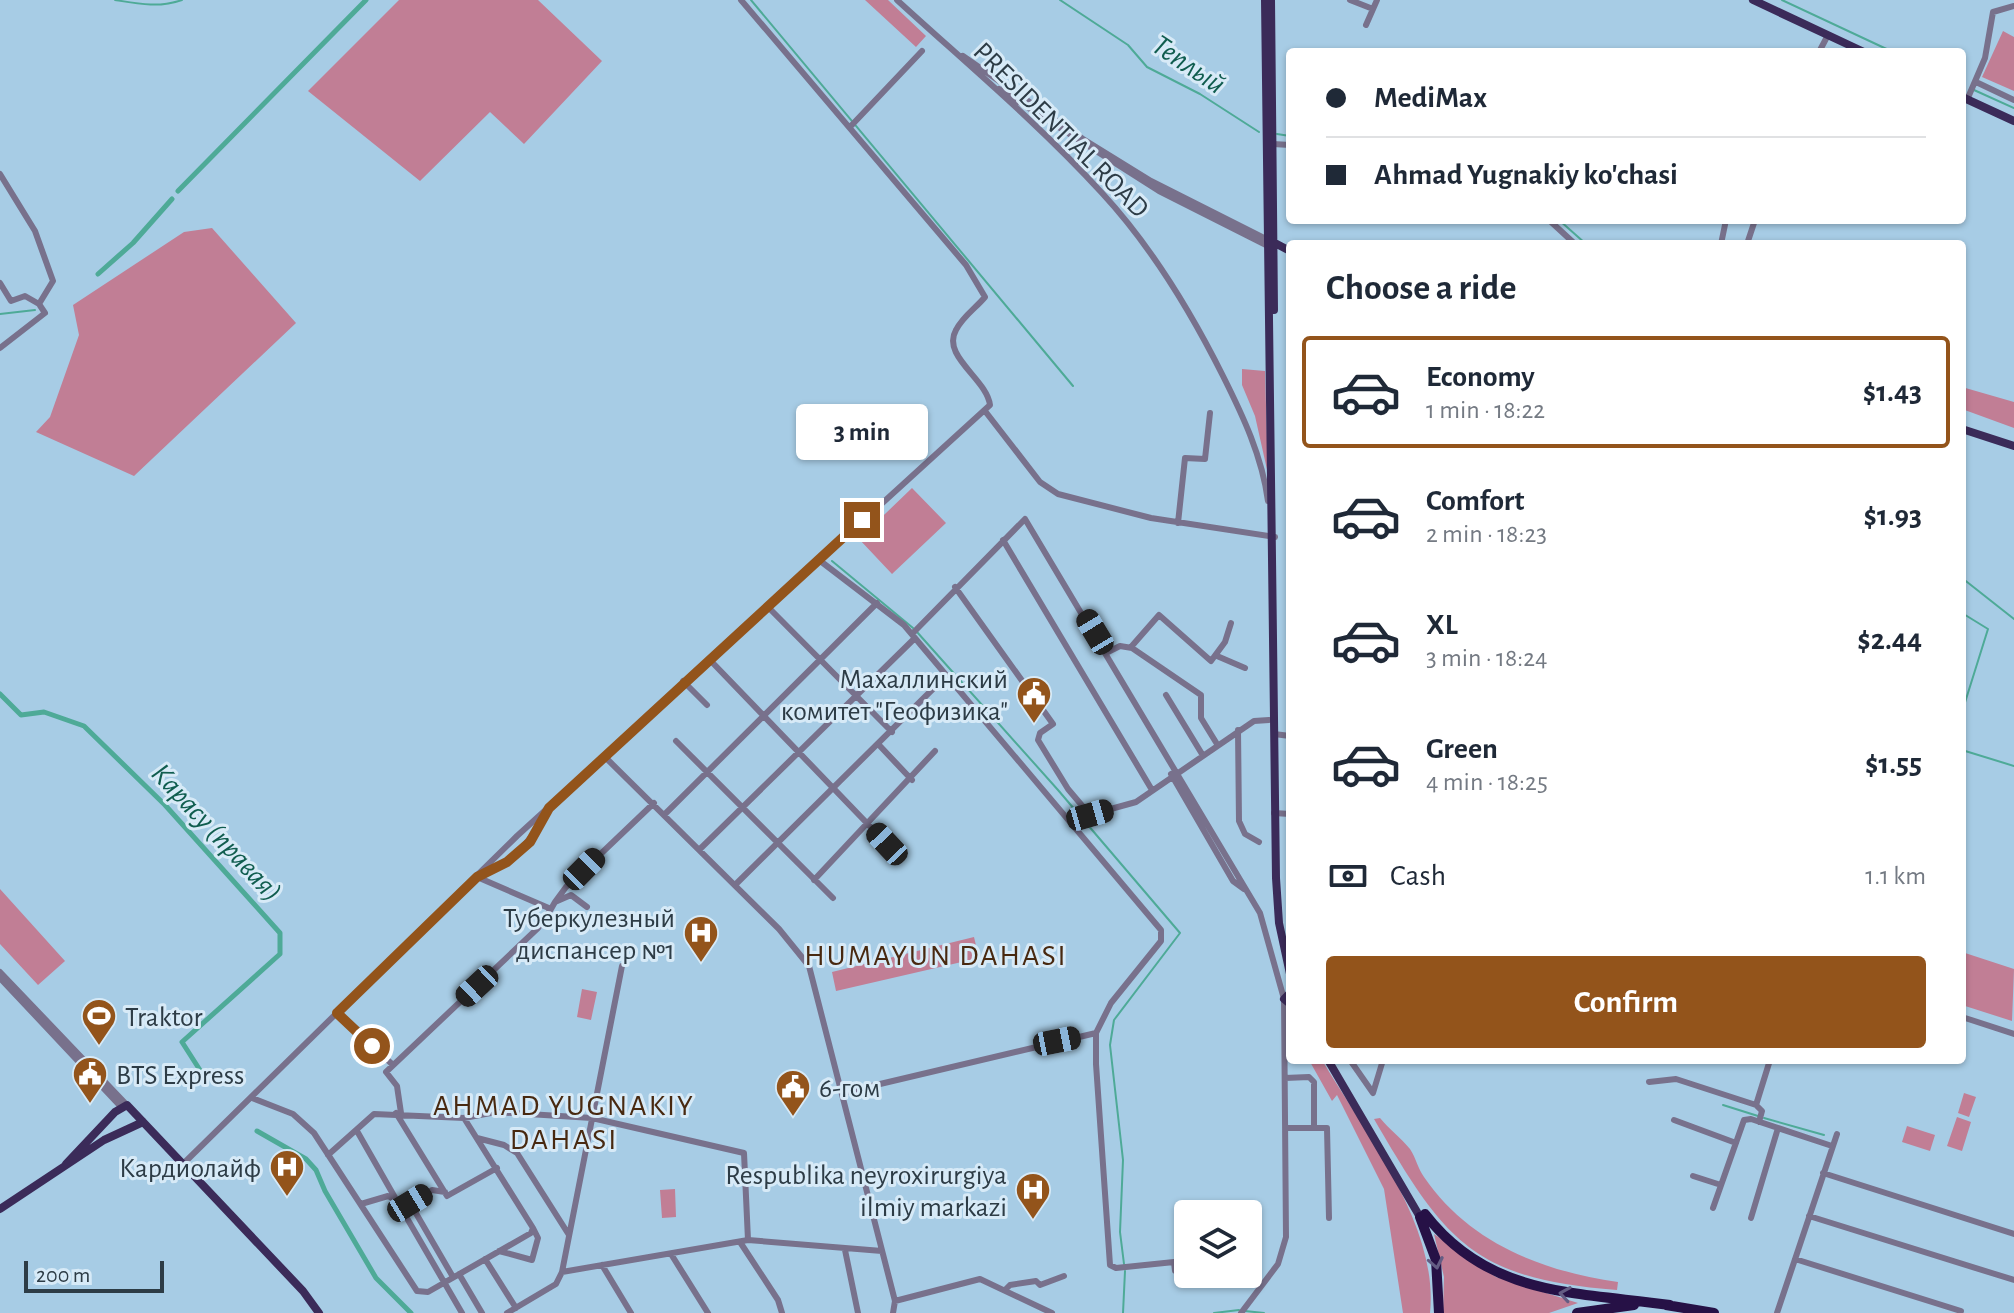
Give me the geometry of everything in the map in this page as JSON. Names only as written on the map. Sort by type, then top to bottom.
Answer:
[{"type":"highway","points":[[1422,1215],[1463,1252],[1486,1267],[1522,1283],[1562,1294],[1670,1305],[1714,1313]]},
{"type":"highway","points":[[1422,1215],[1437,1267],[1439,1313]]},
{"type":"highway","points":[[1577,1313],[1629,1305],[1670,1305]]},
{"type":"main road","points":[[1265,0],[1271,244],[1278,911],[1286,953]]},
{"type":"main road","points":[[1271,0],[1270,490],[1273,537]]},
{"type":"main road","points":[[1755,0],[1828,35],[1844,48]]},
{"type":"main road","points":[[1970,92],[2014,121]]},
{"type":"main road","points":[[1271,244],[1286,251]]},
{"type":"main road","points":[[1966,427],[2014,443]]},
{"type":"main road","points":[[1277,813],[1281,895],[1286,928]]},
{"type":"main road","points":[[1333,1064],[1422,1215]]},
{"type":"main road","points":[[66,1164],[125,1106],[303,1291],[319,1313]]},
{"type":"main road","points":[[0,1209],[66,1164],[118,1133],[141,1124]]},
{"type":"main road","points":[[181,1166],[299,1294],[312,1313]]},
{"type":"street","points":[[181,1166],[683,681],[990,405],[989,391],[955,352],[952,342],[963,319],[985,297],[966,265],[741,0]]},
{"type":"street","name":"PRESIDENTIAL ROAD","points":[[897,0],[1104,194],[1165,274],[1203,336],[1244,418],[1262,469],[1271,521]]},
{"type":"street","points":[[1350,0],[1373,9]]},
{"type":"street","points":[[1366,25],[1377,0]]},
{"type":"street","points":[[2014,6],[1993,12],[1985,58],[1970,92],[2014,100]]},
{"type":"street","points":[[1821,48],[1828,35]]},
{"type":"street","points":[[943,42],[1105,153],[1271,244]]},
{"type":"street","points":[[850,127],[922,51]]},
{"type":"street","points":[[983,78],[1127,172],[1271,244]]},
{"type":"street","points":[[1273,144],[1286,145]]},
{"type":"street","points":[[0,174],[35,231],[52,274],[52,287],[39,304]]},
{"type":"street","points":[[1553,224],[1571,240]]},
{"type":"street","points":[[0,283],[11,301],[25,296],[39,304],[45,313],[3,340],[0,348]]},
{"type":"street","points":[[985,411],[1049,489],[1107,508],[1178,523],[1273,537]]},
{"type":"street","points":[[1178,523],[1185,458],[1205,459],[1210,413]]},
{"type":"street","points":[[700,849],[856,696],[955,587],[1025,519],[1108,652],[1233,881],[1247,892],[1260,913],[1286,990]]},
{"type":"street","points":[[1003,540],[1152,790]]},
{"type":"street","points":[[819,560],[877,603],[913,636],[1163,934],[1111,1003],[1096,1033],[1110,1265],[1117,1268],[1174,1262]]},
{"type":"street","points":[[955,587],[1053,724],[1040,733],[1038,740],[1088,815],[1130,805],[1238,730],[1254,721],[1269,720]]},
{"type":"street","points":[[665,814],[877,603]]},
{"type":"street","points":[[768,607],[892,732]]},
{"type":"street","points":[[1131,647],[1159,615],[1208,661],[1217,656],[1231,623]]},
{"type":"street","points":[[1108,652],[1120,646],[1131,647],[1201,695],[1201,718],[1217,744]]},
{"type":"street","points":[[1217,656],[1245,668]]},
{"type":"street","points":[[709,659],[887,844]]},
{"type":"street","points":[[735,885],[779,845],[946,676]]},
{"type":"street","points":[[683,681],[707,705]]},
{"type":"street","points":[[1166,695],[1202,754]]},
{"type":"street","points":[[1238,730],[1239,821],[1245,834],[1259,842]]},
{"type":"street","points":[[1276,734],[1286,735]]},
{"type":"street","points":[[676,741],[833,898]]},
{"type":"street","points":[[879,745],[912,780]]},
{"type":"street","points":[[814,880],[912,780],[917,769],[935,751]]},
{"type":"street","points":[[605,757],[785,936],[809,966],[895,1301],[893,1313]]},
{"type":"street","points":[[497,1168],[448,1196],[398,1113],[397,1086],[386,1072],[538,928],[566,887],[654,803]]},
{"type":"street","points":[[477,877],[507,862],[530,842],[549,808]]},
{"type":"street","points":[[1277,813],[1286,814]]},
{"type":"street","points":[[477,877],[553,905],[571,895],[587,907]]},
{"type":"street","points":[[507,1313],[556,1284],[562,1272],[622,966]]},
{"type":"street","points":[[0,974],[125,1106]]},
{"type":"street","points":[[1241,1313],[1267,1281],[1285,1247],[1286,1005]]},
{"type":"street","points":[[337,1013],[393,1065]]},
{"type":"street","points":[[1966,1018],[2014,1034]]},
{"type":"street","points":[[842,1093],[1096,1033]]},
{"type":"street","points":[[1352,1064],[1373,1093],[1382,1064]]},
{"type":"street","points":[[1759,1122],[1769,1064]]},
{"type":"street","points":[[1285,1078],[1309,1077],[1314,1082],[1314,1128]]},
{"type":"street","points":[[1649,1082],[1676,1079],[1759,1108]]},
{"type":"street","points":[[252,1098],[301,1119],[417,1291],[428,1292],[531,1233],[533,1228]]},
{"type":"street","points":[[328,1155],[374,1114],[464,1118],[496,1112],[592,1118],[744,1153],[744,1241],[778,1300],[782,1313]]},
{"type":"street","points":[[464,1118],[538,1238],[532,1260],[499,1251]]},
{"type":"street","points":[[1674,1120],[1736,1143]]},
{"type":"street","points":[[1713,1208],[1744,1120],[1832,1146]]},
{"type":"street","points":[[1286,1128],[1327,1128],[1329,1218]]},
{"type":"street","points":[[1751,1218],[1778,1128]]},
{"type":"street","points":[[357,1131],[441,1283],[462,1313]]},
{"type":"street","points":[[1777,1313],[1837,1134]]},
{"type":"street","points":[[477,1137],[504,1145],[517,1153],[569,1235]]},
{"type":"street","points":[[1823,1173],[2014,1234]]},
{"type":"street","points":[[1693,1176],[1721,1185]]},
{"type":"street","points":[[361,1204],[388,1196],[410,1203],[432,1190],[445,1192]]},
{"type":"street","points":[[410,1203],[482,1313]]},
{"type":"street","points":[[1809,1216],[2014,1280]]},
{"type":"street","points":[[562,1272],[744,1241],[882,1251]]},
{"type":"street","points":[[845,1250],[858,1313]]},
{"type":"street","points":[[671,1254],[708,1313]]},
{"type":"street","points":[[485,1259],[516,1308]]},
{"type":"street","points":[[1795,1259],[1961,1311]]},
{"type":"street","points":[[602,1265],[631,1313]]},
{"type":"street","points":[[1006,1289],[1010,1285],[1036,1281],[1040,1285],[1064,1276]]},
{"type":"street","points":[[895,1301],[980,1279],[1052,1313]]},
{"type":"shaded area","points":[[399,0],[538,0],[602,61],[524,144],[490,112],[420,181],[308,91]]},
{"type":"shaded area","points":[[865,0],[888,0],[926,36],[916,47]]},
{"type":"shaded area","points":[[2003,31],[2014,37],[2014,91],[1982,77]]},
{"type":"shaded area","points":[[212,228],[296,323],[134,476],[36,432],[50,417],[79,335],[73,305],[184,232]]},
{"type":"shaded area","points":[[1242,369],[1265,371],[1268,474],[1255,416],[1242,385]]},
{"type":"shaded area","points":[[1966,388],[2014,402],[2014,428],[1966,410]]},
{"type":"shaded area","points":[[912,488],[946,523],[892,574],[859,539]]},
{"type":"shaded area","points":[[0,889],[65,961],[38,985],[0,944]]},
{"type":"shaded area","points":[[974,937],[979,958],[836,991],[832,972]]},
{"type":"shaded area","points":[[1966,953],[2014,969],[2012,1021],[1966,1006]]},
{"type":"shaded area","points":[[582,989],[597,992],[591,1020],[577,1017]]},
{"type":"shaded area","points":[[1311,1064],[1324,1064],[1396,1181],[1423,1247],[1430,1280],[1430,1313],[1403,1313],[1384,1189],[1337,1095],[1332,1101]]},
{"type":"shaded area","points":[[1964,1093],[1976,1097],[1969,1117],[1958,1113]]},
{"type":"shaded area","points":[[1957,1117],[1971,1122],[1962,1151],[1947,1146]]},
{"type":"shaded area","points":[[1380,1118],[1410,1149],[1422,1174],[1442,1200],[1485,1236],[1535,1261],[1618,1282],[1617,1290],[1527,1276],[1494,1263],[1467,1245],[1443,1223],[1421,1195],[1374,1119]]},
{"type":"shaded area","points":[[1907,1126],[1935,1135],[1930,1151],[1902,1142]]},
{"type":"shaded area","points":[[675,1189],[676,1217],[662,1218],[660,1190]]},
{"type":"shaded area","points":[[1434,1234],[1496,1277],[1578,1303],[1549,1313],[1443,1313],[1444,1277]]},
{"type":"waterway","points":[[115,0],[157,5],[182,0]]},
{"type":"waterway","points":[[178,191],[366,0]]},
{"type":"waterway","points":[[751,0],[1073,386]]},
{"type":"waterway","name":"Теплый","points":[[1060,0],[1128,45],[1147,67],[1200,94],[1259,132]]},
{"type":"waterway","points":[[1782,0],[1884,48]]},
{"type":"waterway","points":[[1974,90],[2014,108]]},
{"type":"waterway","name":"Теплый","points":[[1277,134],[1286,135]]},
{"type":"waterway","points":[[98,274],[133,243],[172,199]]},
{"type":"waterway","name":"Теплый","points":[[1564,224],[1582,240]]},
{"type":"waterway","points":[[0,314],[35,310]]},
{"type":"waterway","points":[[832,561],[913,628]]},
{"type":"waterway","name":"Теплый","points":[[1966,581],[2014,619]]},
{"type":"waterway","points":[[1966,615],[1988,629],[1966,699]]},
{"type":"waterway","points":[[917,632],[1180,933],[1114,1020],[1110,1045],[1123,1160],[1120,1232],[1124,1264]]},
{"type":"waterway","name":"Карасу (правая)","points":[[0,694],[21,715],[44,712],[84,726],[165,805],[280,933],[280,954],[182,1042],[205,1078]]},
{"type":"waterway","points":[[1966,751],[2014,766]]},
{"type":"waterway","points":[[1723,1105],[1758,1116]]},
{"type":"waterway","points":[[1764,1118],[1824,1135]]},
{"type":"waterway","name":"Карасу (правая)","points":[[257,1131],[306,1159],[316,1170],[376,1278],[411,1313]]},
{"type":"waterway","points":[[1123,1313],[1125,1271]]},
{"type":"waterway","points":[[1214,1313],[1239,1310]]},
{"type":"waterway","points":[[1245,1311],[1264,1313]]},
{"type":"place","name":"Махаллинский комитет \"Геофизика\"","points":[[1034,725]]},
{"type":"place","name":"Туберкулезный диспансер №1","points":[[701,964]]},
{"type":"place","name":"Traktor","points":[[99,1047]]},
{"type":"place","name":"BTS Express","points":[[90,1105]]},
{"type":"place","name":"6-гом","points":[[793,1118]]},
{"type":"place","name":"Кардиолайф","points":[[287,1198]]},
{"type":"place","name":"Respublika neyroxirurgiya ilmiy markazi","points":[[1033,1221]]},
{"type":"district","name":"HUMAYUN DAHASI","points":[[936,955]]},
{"type":"district","name":"AHMAD YUGNAKIY DAHASI","points":[[564,1122]]},
{"type":"route","points":[[372,1046],[337,1013],[477,877],[507,862],[530,842],[549,808],[683,681],[862,520]]}]
